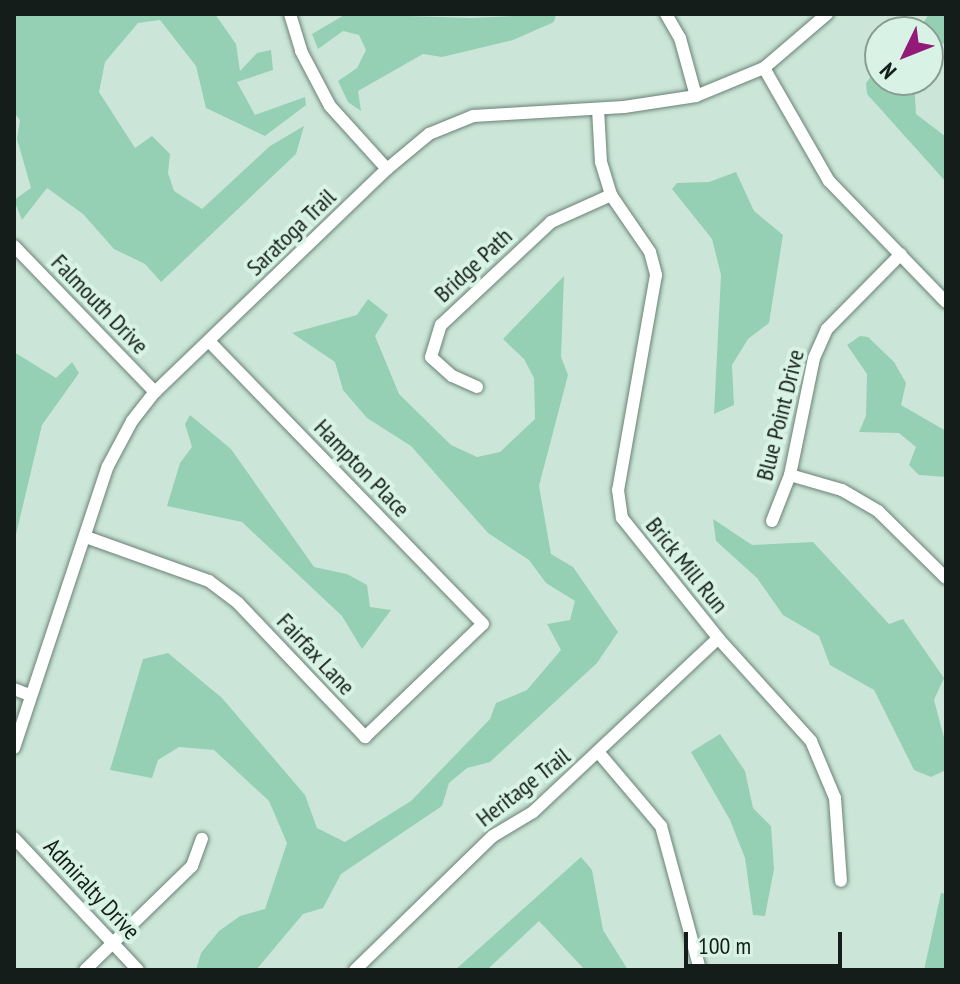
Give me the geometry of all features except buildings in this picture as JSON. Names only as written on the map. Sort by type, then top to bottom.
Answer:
[{"type":"street","points":[[290,14],[301,51],[330,106],[387,169]]},
{"type":"street","points":[[666,14],[680,38],[696,96]]},
{"type":"street","name":"Saratoga Trail","points":[[14,748],[114,455],[155,392],[387,169],[429,134],[473,116],[598,109],[696,96],[764,68],[827,14]]},
{"type":"street","points":[[764,68],[829,181],[946,302]]},
{"type":"street","name":"Brick Mill Run","points":[[598,109],[601,162],[611,195],[650,252],[656,275],[618,490],[622,518],[718,638],[786,710],[826,769],[835,798],[841,881]]},
{"type":"street","name":"Bridge Path","points":[[477,387],[452,376],[431,357],[441,325],[551,222],[611,195]]},
{"type":"street","name":"Falmouth Drive","points":[[14,246],[155,392]]},
{"type":"street","name":"Blue Point Drive","points":[[772,521],[790,475],[814,358],[827,329],[901,254]]},
{"type":"street","name":"Hampton Place","points":[[210,342],[483,624]]},
{"type":"street","points":[[790,475],[842,490],[878,511],[946,578]]},
{"type":"street","name":"Fairfax Lane","points":[[86,537],[209,581],[238,603],[365,737],[483,624]]},
{"type":"street","name":"Heritage Trail","points":[[355,970],[493,836],[533,812],[718,638]]},
{"type":"street","points":[[14,689],[30,695]]},
{"type":"street","points":[[599,753],[661,826],[700,970]]},
{"type":"street","name":"Admiralty Drive","points":[[14,838],[138,970]]},
{"type":"street","points":[[85,970],[192,866],[202,839]]},
{"type":"green space","points":[[14,14],[215,14],[236,44],[240,71],[257,53],[271,50],[273,70],[237,82],[255,115],[305,97],[306,105],[265,136],[206,108],[196,66],[160,20],[138,23],[105,62],[99,92],[135,148],[152,136],[170,154],[168,173],[174,191],[202,209],[270,146],[304,126],[296,154],[161,282],[145,264],[114,249],[83,214],[47,188],[22,220],[14,200],[31,188],[17,139],[20,120],[14,113]]},
{"type":"green space","points":[[346,14],[471,18],[556,14],[554,22],[513,40],[442,57],[423,54],[358,91],[361,111],[348,102],[338,81],[357,68],[366,50],[359,35],[343,31],[318,49],[312,34]]},
{"type":"green space","points":[[946,14],[944,43],[944,16],[928,16]]},
{"type":"green space","points":[[869,96],[915,96],[916,114],[946,137],[946,182]]},
{"type":"green space","points":[[736,172],[754,211],[783,235],[769,323],[748,339],[732,365],[734,405],[714,414],[721,275],[712,239],[672,189],[677,183],[709,182]]},
{"type":"green space","points":[[564,276],[561,357],[568,375],[539,486],[551,554],[573,567],[618,632],[597,663],[490,762],[467,768],[449,783],[442,806],[341,874],[323,908],[303,914],[256,970],[196,970],[201,953],[219,931],[240,916],[265,909],[287,843],[269,801],[214,750],[179,747],[158,760],[152,778],[110,770],[143,659],[168,653],[222,698],[305,795],[317,828],[345,842],[411,801],[490,719],[496,703],[527,690],[561,650],[547,624],[570,620],[575,601],[546,583],[529,560],[488,533],[411,446],[367,418],[343,390],[335,362],[292,333],[357,315],[368,299],[388,315],[375,336],[399,394],[451,445],[477,457],[500,452],[535,419],[534,378],[524,359],[503,339]]},
{"type":"green space","points":[[860,336],[868,337],[894,362],[906,383],[901,405],[946,431],[946,477],[919,475],[909,465],[916,447],[899,433],[859,432],[866,416],[867,374],[847,345]]},
{"type":"green space","points":[[14,352],[56,378],[72,362],[79,373],[42,425],[14,543]]},
{"type":"green space","points":[[190,415],[231,449],[314,567],[347,574],[367,585],[370,607],[391,610],[362,649],[342,616],[242,522],[167,506],[180,463],[192,447],[185,424]]},
{"type":"green space","points":[[713,519],[752,545],[813,542],[889,624],[903,619],[944,678],[934,700],[946,745],[946,770],[931,777],[914,770],[874,690],[830,665],[819,636],[783,615],[757,578],[716,541]]},
{"type":"green space","points":[[720,734],[745,771],[753,808],[771,826],[774,869],[765,916],[753,915],[745,858],[730,820],[691,752]]},
{"type":"green space","points":[[581,857],[592,870],[603,930],[628,970],[585,970],[539,921],[487,970],[455,970]]},
{"type":"green space","points":[[941,893],[946,894],[946,970],[924,970]]}]
